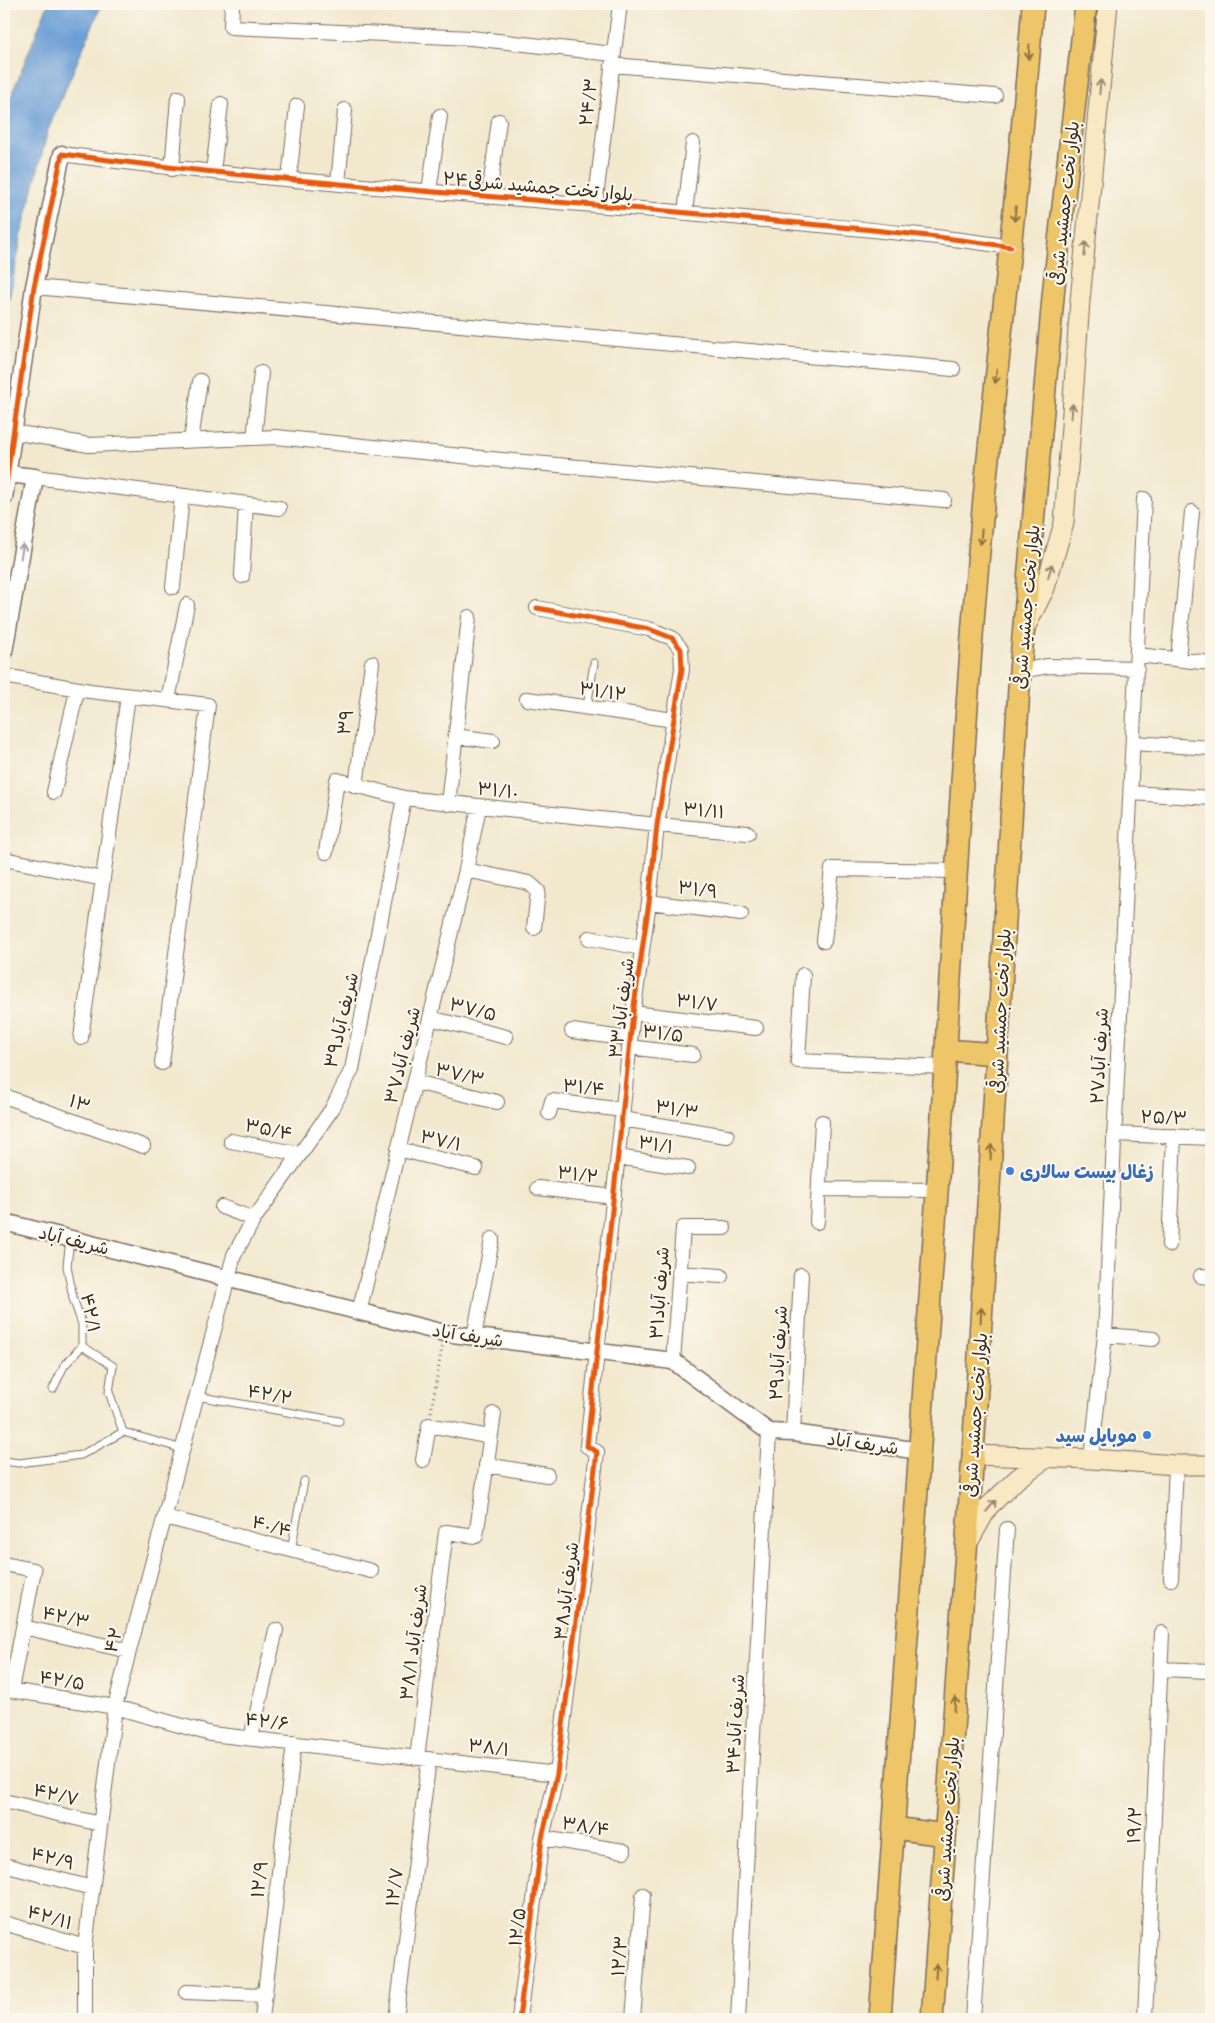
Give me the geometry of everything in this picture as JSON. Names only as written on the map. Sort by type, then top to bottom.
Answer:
[{"type":"main road","points":[[880,2019],[920,1451],[975,600],[995,384],[1011,247],[1033,4]]},
{"type":"main road","name":"بلوار تخت جمشید شرقی","points":[[932,2019],[973,1455],[1020,671],[1054,286],[1086,4]]},
{"type":"main road","points":[[1024,632],[1045,588],[1064,523],[1080,301],[1108,4]]},
{"type":"main road","points":[[946,1058],[997,1054]]},
{"type":"main road","points":[[973,1455],[1211,1465]]},
{"type":"main road","points":[[966,1547],[988,1507],[1018,1478],[1048,1457]]},
{"type":"main road","points":[[894,1828],[945,1835]]},
{"type":"street","points":[[232,4],[230,27],[471,38],[613,59],[995,96]]},
{"type":"street","name":"۲۴/۳","points":[[595,205],[620,4]]},
{"type":"street","points":[[172,169],[178,98]]},
{"type":"street","points":[[213,172],[221,104]]},
{"type":"street","points":[[289,179],[297,106]]},
{"type":"street","points":[[338,183],[345,110]]},
{"type":"street","points":[[429,190],[440,116]]},
{"type":"street","points":[[490,196],[499,121]]},
{"type":"street","points":[[685,213],[693,143]]},
{"type":"street","points":[[4,498],[34,287],[62,154]]},
{"type":"street","name":"بلوار تخت جمشید شرقی۲۴","points":[[62,154],[172,169],[685,213],[960,239],[1011,247]]},
{"type":"street","points":[[34,287],[953,369]]},
{"type":"street","points":[[254,438],[261,373]]},
{"type":"street","points":[[191,440],[200,381]]},
{"type":"street","points":[[13,432],[89,445],[276,437],[501,460],[944,500]]},
{"type":"street","points":[[7,474],[278,508]]},
{"type":"street","points":[[4,651],[35,477]]},
{"type":"street","points":[[173,587],[182,496]]},
{"type":"street","name":"شریف آباد۲۷","points":[[1091,1459],[1105,1335],[1144,499]]},
{"type":"street","points":[[242,576],[246,504]]},
{"type":"street","points":[[1178,659],[1192,512]]},
{"type":"street","points":[[168,700],[187,605]]},
{"type":"street","name":"شریف آباد۳۳","points":[[537,608],[649,629],[672,638],[681,649],[682,669],[657,825],[649,902],[633,1013],[598,1352]]},
{"type":"street","points":[[448,804],[469,617]]},
{"type":"street","points":[[1020,671],[1048,666],[1178,659],[1211,663]]},
{"type":"street","name":"۳۹","points":[[356,786],[372,663]]},
{"type":"street","points":[[4,676],[77,690],[208,705],[162,1063]]},
{"type":"street","points":[[54,792],[77,690]]},
{"type":"street","points":[[81,1038],[128,696]]},
{"type":"street","name":"۳۱/۱۲","points":[[528,699],[674,720]]},
{"type":"street","points":[[455,736],[492,741]]},
{"type":"street","points":[[1133,743],[1211,748]]},
{"type":"street","name":"۳۱/۱۰","points":[[326,852],[337,780],[404,798],[657,825]]},
{"type":"street","points":[[1131,793],[1211,798]]},
{"type":"street","name":"شریف آباد۳۹","points":[[227,1279],[234,1255],[254,1220],[332,1109],[352,1069],[404,798]]},
{"type":"street","name":"شریف آباد۳۷","points":[[359,1312],[466,870],[479,807]]},
{"type":"street","name":"۳۱/۱۱","points":[[657,825],[748,832]]},
{"type":"street","points":[[4,859],[103,879]]},
{"type":"street","points":[[824,941],[832,869],[957,871]]},
{"type":"street","points":[[466,870],[530,883],[538,890],[534,928]]},
{"type":"street","name":"۳۱/۹","points":[[649,902],[742,914]]},
{"type":"street","points":[[589,938],[642,948]]},
{"type":"street","points":[[803,975],[798,1061],[946,1058]]},
{"type":"street","name":"۳۱/۷","points":[[633,1013],[756,1028]]},
{"type":"street","name":"۳۷/۵","points":[[430,1018],[506,1037]]},
{"type":"street","name":"۳۱/۵","points":[[572,1031],[693,1055]]},
{"type":"street","name":"۳۷/۳","points":[[415,1082],[498,1102]]},
{"type":"street","name":"۱۳","points":[[4,1096],[143,1146]]},
{"type":"street","name":"۳۱/۴","points":[[549,1113],[552,1101],[622,1114]]},
{"type":"street","name":"۳۱/۳","points":[[622,1114],[726,1136]]},
{"type":"street","points":[[817,1222],[822,1122]]},
{"type":"street","name":"۲۵/۳","points":[[1114,1134],[1211,1138]]},
{"type":"street","points":[[1169,1245],[1174,1136]]},
{"type":"street","name":"۳۵/۴","points":[[231,1141],[300,1154]]},
{"type":"street","name":"۳۷/۱","points":[[398,1150],[476,1168]]},
{"type":"street","name":"۳۱/۱","points":[[618,1157],[688,1168]]},
{"type":"street","name":"۳۱/۲","points":[[538,1188],[614,1197]]},
{"type":"street","points":[[819,1188],[937,1190]]},
{"type":"street","points":[[222,1207],[254,1220]]},
{"type":"street","name":"شریف آباد","points":[[4,1222],[444,1333],[673,1362],[769,1432],[793,1433],[920,1451]]},
{"type":"street","name":"شریف آباد۳۱","points":[[673,1362],[683,1228],[724,1228]]},
{"type":"street","points":[[474,1337],[492,1239]]},
{"type":"street","points":[[679,1273],[721,1276]]},
{"type":"street","name":"شریف آباد۲۹","points":[[793,1433],[801,1275]]},
{"type":"street","name":"۴۲","points":[[85,2019],[85,1947],[115,1708],[227,1279]]},
{"type":"street","points":[[1105,1335],[1153,1339]]},
{"type":"street","name":"شریف آباد۳۸","points":[[542,1838],[557,1774],[597,1452],[587,1446],[598,1352]]},
{"type":"street","points":[[494,1414],[486,1464],[547,1475]]},
{"type":"street","points":[[423,1460],[429,1425],[490,1437]]},
{"type":"street","name":"شریف آباد۳۴","points":[[738,2019],[769,1432]]},
{"type":"street","name":"۳۸/۱ شریف آباد","points":[[423,1758],[446,1532],[476,1536],[486,1464]]},
{"type":"street","points":[[1171,1579],[1176,1465]]},
{"type":"street","name":"۴۰/۴","points":[[164,1517],[371,1571]]},
{"type":"street","points":[[973,2019],[1007,1529]]},
{"type":"street","points":[[4,1564],[34,1570],[23,1627],[7,1690]]},
{"type":"street","name":"۴۲/۳","points":[[23,1627],[129,1651]]},
{"type":"street","points":[[251,1738],[276,1630]]},
{"type":"street","name":"۱۹/۲","points":[[1145,2019],[1162,1633]]},
{"type":"street","points":[[1160,1669],[1211,1671]]},
{"type":"street","name":"۴۲/۵","points":[[7,1690],[115,1708]]},
{"type":"street","name":"۴۲/۶","points":[[115,1708],[211,1734],[423,1758]]},
{"type":"street","name":"۱۲/۹","points":[[262,2019],[294,1743]]},
{"type":"street","name":"۳۸/۱","points":[[423,1758],[557,1774]]},
{"type":"street","name":"۱۲/۷","points":[[396,2019],[423,1758]]},
{"type":"street","name":"۴۲/۷","points":[[4,1801],[100,1824]]},
{"type":"street","name":"۳۸/۴","points":[[542,1838],[624,1851]]},
{"type":"street","name":"۱۲/۵","points":[[519,2019],[542,1838]]},
{"type":"street","name":"۴۲/۹","points":[[4,1865],[92,1888]]},
{"type":"street","name":"۱۲/۳","points":[[633,2019],[644,1895]]},
{"type":"street","name":"۴۲/۱۱","points":[[4,1923],[85,1947]]},
{"type":"street","points":[[186,1992],[265,1996]]},
{"type":"lane","points":[[587,707],[594,662]]},
{"type":"lane","name":"۴۲/۱","points":[[70,1239],[67,1266],[82,1324],[82,1346],[113,1366],[108,1392],[123,1432]]},
{"type":"lane","points":[[53,1389],[64,1366],[82,1346]]},
{"type":"lane","name":"۴۲/۲","points":[[196,1396],[340,1420]]},
{"type":"lane","points":[[4,1461],[19,1463],[81,1455],[123,1432],[182,1449]]},
{"type":"lane","points":[[291,1550],[304,1481]]},
{"type":"path","points":[[429,1425],[444,1333]]},
{"type":"water","points":[[48,4],[102,4],[48,130],[24,224],[4,325],[4,114]]},
{"type":"cycle path","points":[[4,498],[34,287],[62,154],[235,174],[851,228],[1011,247]]},
{"type":"cycle path","points":[[519,2019],[542,1838],[557,1774],[597,1452],[587,1446],[633,1013],[649,902],[657,825],[682,669],[681,649],[672,638],[649,629],[537,608]]},
{"type":"place","name":"زغال بیست سالاری","points":[[1010,1171]]},
{"type":"place","name":"موبایل سید","points":[[1147,1435]]}]
